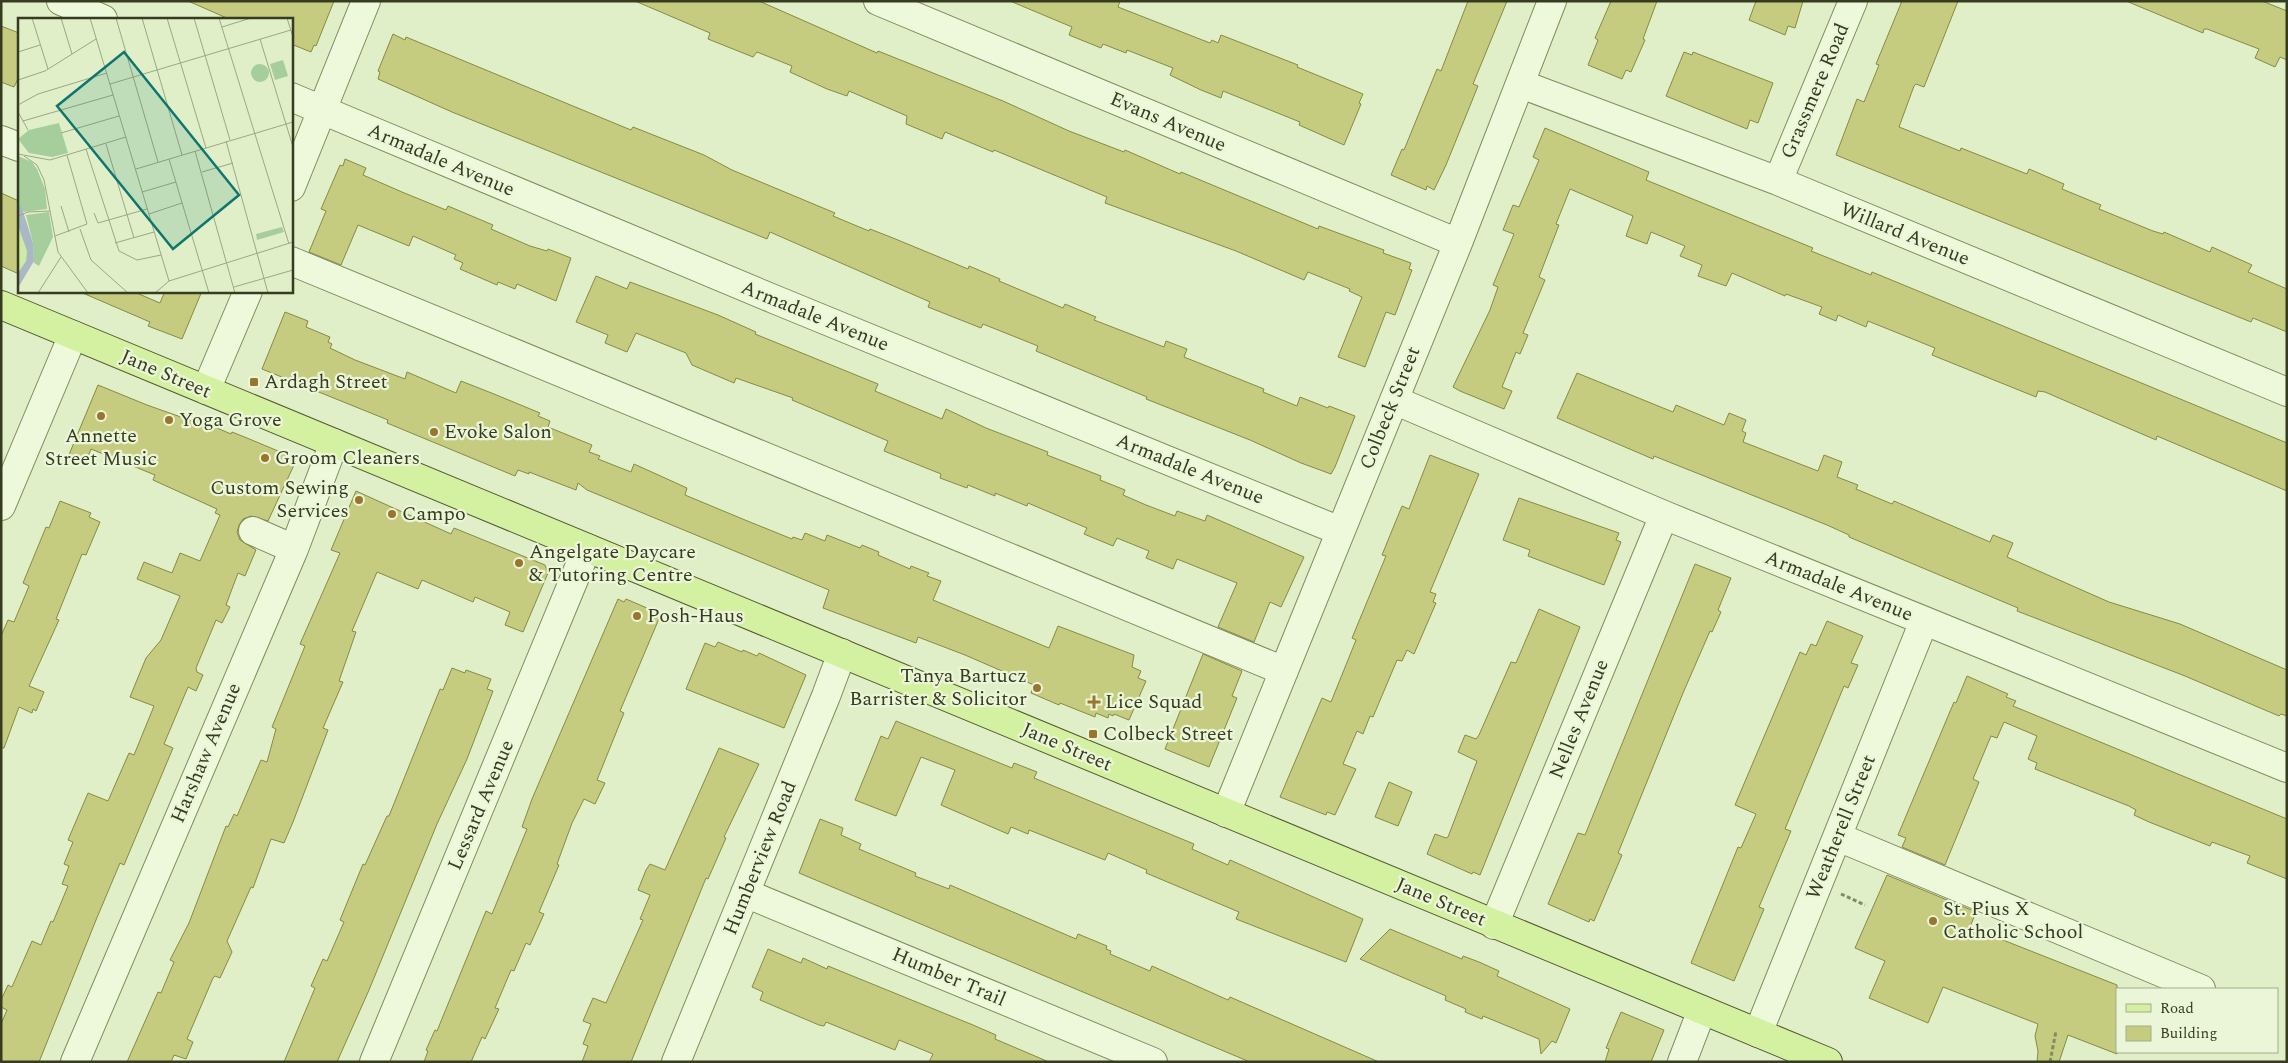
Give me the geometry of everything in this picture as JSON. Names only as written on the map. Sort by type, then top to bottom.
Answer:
[{"type":"main road","name":"Jane Street","points":[[1,305],[1828,1062]]},
{"type":"street","points":[[61,1],[101,18]]},
{"type":"street","points":[[292,185],[366,1]]},
{"type":"street","name":"Evans Avenue","points":[[878,1],[1458,243]]},
{"type":"street","name":"Colbeck Street","points":[[1226,814],[1458,243],[1552,1]]},
{"type":"street","name":"Grassmere Road","points":[[1778,182],[1853,1]]},
{"type":"street","name":"Willard Avenue","points":[[1521,84],[1778,182],[2287,392]]},
{"type":"street","name":"Armadale Avenue","points":[[292,97],[776,300],[1340,531]]},
{"type":"street","points":[[1,140],[18,147]]},
{"type":"street","points":[[292,261],[1284,671]]},
{"type":"street","points":[[206,390],[248,292]]},
{"type":"street","points":[[1,506],[73,335]]},
{"type":"street","name":"Armadale Avenue","points":[[1394,400],[1664,515],[2287,768]]},
{"type":"street","name":"Harshaw Avenue","points":[[75,1062],[294,549],[334,443]]},
{"type":"street","name":"Nelles Avenue","points":[[1494,924],[1664,515]]},
{"type":"street","points":[[254,531],[294,549]]},
{"type":"street","name":"Lessard Avenue","points":[[374,1062],[586,548]]},
{"type":"street","name":"Weatherell Street","points":[[1758,1033],[1924,621]]},
{"type":"street","name":"Humberview Road","points":[[676,1062],[842,653]]},
{"type":"street","points":[[1838,838],[2199,988]]},
{"type":"street","name":"Humber Trail","points":[[746,893],[1152,1062]]},
{"type":"street","points":[[1682,1062],[1702,1010]]},
{"type":"path","points":[[1834,890],[1865,905]]},
{"type":"path","points":[[2050,1062],[2056,1031]]},
{"type":"building","points":[[188,1],[334,1],[316,46],[314,45],[311,52],[292,44],[294,36],[292,35],[292,18],[227,18]]},
{"type":"building","points":[[635,1],[759,1],[877,53],[878,51],[1003,101],[1069,131],[1124,152],[1125,150],[1180,174],[1181,172],[1318,229],[1319,226],[1384,250],[1383,253],[1411,263],[1409,269],[1412,270],[1395,315],[1386,312],[1365,367],[1338,357],[1362,297],[1349,291],[1350,289],[1308,272],[1304,280],[1236,251],[1105,203],[1107,197],[994,150],[993,152],[945,132],[942,139],[906,124],[907,116],[849,91],[847,96],[827,89],[790,72],[792,66],[757,52],[753,57],[708,39],[710,33]]},
{"type":"building","points":[[1010,1],[1120,1],[1118,7],[1210,43],[1212,40],[1218,43],[1221,35],[1298,65],[1297,67],[1363,94],[1359,103],[1361,104],[1344,145],[1299,125],[1300,122],[1223,91],[1221,98],[1201,90],[1170,75],[1173,68],[1127,50],[1126,53],[1103,44],[1101,48],[1069,35],[1072,27]]},
{"type":"building","points":[[1468,1],[1507,1],[1473,84],[1478,86],[1446,165],[1434,190],[1427,186],[1426,190],[1391,175],[1402,149],[1404,150],[1437,69],[1441,71]]},
{"type":"building","points":[[1611,1],[1657,1],[1643,39],[1645,40],[1631,72],[1626,70],[1622,79],[1588,65],[1598,40],[1595,38]]},
{"type":"building","points":[[1756,1],[1803,1],[1795,28],[1788,26],[1785,35],[1749,20]]},
{"type":"building","points":[[1902,1],[1958,1],[1924,87],[1916,84],[1914,86],[1899,127],[1960,151],[1961,148],[2027,174],[2029,169],[2064,184],[2062,189],[2101,205],[2099,209],[2153,231],[2163,234],[2164,232],[2210,252],[2212,247],[2252,265],[2248,272],[2287,289],[2287,332],[2253,318],[2251,322],[1836,155],[1857,99],[1864,102],[1879,65],[1876,64]]},
{"type":"building","points":[[2126,1],[2262,1],[2287,11],[2287,60],[2280,57],[2275,67],[2255,58],[2259,49],[2207,29],[2204,29],[2203,33]]},
{"type":"building","points":[[1,26],[18,33],[18,79],[14,87],[1,82]]},
{"type":"building","points":[[393,34],[405,40],[406,37],[631,130],[633,127],[704,155],[732,170],[835,213],[833,216],[968,269],[969,266],[1063,308],[1065,304],[1096,317],[1094,320],[1164,347],[1166,341],[1187,349],[1184,357],[1264,389],[1263,392],[1297,406],[1300,397],[1355,416],[1335,467],[1331,474],[1301,463],[1036,351],[1038,346],[983,324],[981,328],[928,307],[930,302],[770,232],[767,239],[452,112],[378,79],[380,72],[378,71]]},
{"type":"building","points":[[1684,52],[1692,55],[1693,52],[1773,83],[1758,123],[1750,120],[1747,129],[1666,96]]},
{"type":"building","points":[[1545,128],[1649,172],[1646,180],[1813,248],[1811,251],[1871,275],[1872,272],[2287,443],[2287,491],[2157,436],[2156,440],[2045,392],[2038,391],[2036,397],[1932,355],[1935,348],[1868,321],[1866,327],[1838,315],[1836,321],[1819,314],[1822,307],[1786,294],[1785,296],[1732,273],[1726,286],[1698,276],[1702,265],[1680,256],[1685,246],[1651,232],[1647,244],[1626,236],[1633,216],[1570,189],[1556,224],[1559,225],[1539,277],[1545,280],[1523,333],[1528,335],[1520,354],[1516,352],[1502,387],[1512,391],[1504,409],[1460,391],[1453,387],[1490,310],[1498,287],[1493,285],[1514,234],[1503,230],[1513,205],[1519,207],[1539,160],[1533,157]]},
{"type":"building","points":[[345,159],[366,168],[363,175],[446,210],[448,206],[493,225],[491,229],[530,246],[547,251],[548,249],[571,258],[556,301],[517,284],[515,289],[498,282],[497,285],[460,269],[463,263],[454,259],[456,255],[413,236],[409,246],[358,225],[341,265],[309,252],[326,211],[321,209],[340,165],[343,166]]},
{"type":"building","points":[[1,193],[18,201],[18,274],[1,266]]},
{"type":"building","points":[[596,276],[627,289],[630,282],[718,315],[756,332],[755,334],[878,384],[875,391],[942,419],[946,409],[986,428],[1048,452],[1047,455],[1101,476],[1100,480],[1125,490],[1123,495],[1146,505],[1175,516],[1177,511],[1205,521],[1207,515],[1304,557],[1281,607],[1270,602],[1254,642],[1218,627],[1237,583],[1177,559],[1173,569],[1146,558],[1149,551],[1117,538],[1113,546],[1084,534],[1087,528],[1028,503],[1027,506],[995,493],[995,496],[968,485],[967,488],[940,478],[941,474],[884,451],[888,441],[792,400],[793,398],[736,378],[734,383],[692,365],[686,353],[636,333],[627,352],[605,343],[608,335],[576,322]]},
{"type":"building","points":[[80,292],[134,292],[160,303],[165,292],[202,292],[182,339],[148,326],[150,322]]},
{"type":"building","points":[[285,312],[308,321],[306,327],[330,337],[328,342],[332,344],[330,348],[355,360],[405,379],[407,372],[456,393],[461,381],[494,394],[540,413],[538,416],[550,421],[548,427],[592,445],[589,452],[600,456],[598,459],[631,472],[634,464],[687,488],[685,495],[745,520],[792,539],[793,537],[802,540],[805,533],[825,541],[827,535],[860,548],[862,545],[879,552],[878,555],[910,569],[911,566],[929,573],[927,576],[941,581],[933,600],[1049,648],[1058,626],[1134,655],[1132,667],[1141,671],[1138,678],[1146,681],[1129,720],[1114,714],[1113,716],[1109,714],[1108,718],[1096,713],[1095,717],[1060,703],[1059,705],[1031,693],[1034,685],[965,655],[918,637],[916,643],[823,608],[829,590],[587,490],[578,483],[576,490],[529,472],[529,474],[518,470],[515,476],[387,423],[388,420],[262,369]]},
{"type":"building","points":[[1577,373],[1673,412],[1676,405],[1724,425],[1729,413],[1746,420],[1742,431],[1746,433],[1743,442],[1818,471],[1824,455],[1842,462],[1837,477],[1858,485],[1856,489],[1892,504],[1894,501],[1990,542],[1993,535],[2013,543],[2007,557],[2109,602],[2180,624],[2287,670],[2287,716],[2281,714],[2279,716],[2185,676],[2017,611],[2018,608],[1849,537],[1849,535],[1827,525],[1654,456],[1653,459],[1557,418]]},
{"type":"building","points":[[98,385],[147,405],[195,422],[196,419],[231,434],[232,432],[247,438],[290,456],[294,465],[268,521],[251,516],[243,519],[239,525],[237,532],[240,540],[256,550],[245,576],[238,573],[226,605],[230,607],[222,623],[216,620],[196,668],[197,672],[203,675],[196,691],[188,687],[164,744],[173,748],[124,865],[120,863],[39,1062],[1,1062],[1,1024],[7,1010],[1,1007],[1,1000],[8,985],[12,987],[32,941],[41,945],[51,921],[53,922],[68,886],[62,884],[69,866],[64,864],[73,842],[68,840],[88,793],[108,801],[129,753],[134,755],[154,706],[130,697],[146,658],[161,640],[180,596],[137,579],[144,562],[172,573],[180,553],[200,561],[220,515],[215,513],[217,509],[153,480],[155,475],[91,449],[85,464],[68,457]]},
{"type":"building","points":[[1430,455],[1479,474],[1430,592],[1436,594],[1433,602],[1436,603],[1414,654],[1407,650],[1402,661],[1397,660],[1373,717],[1370,716],[1363,734],[1357,731],[1343,764],[1356,769],[1335,815],[1327,812],[1326,815],[1280,797],[1322,698],[1331,702],[1356,640],[1352,638],[1386,556],[1382,555],[1402,506],[1409,509]]},
{"type":"building","points":[[356,491],[451,534],[454,528],[545,565],[548,573],[523,632],[505,625],[510,612],[475,597],[473,602],[422,580],[418,589],[377,572],[352,631],[356,632],[339,681],[343,682],[323,728],[328,730],[293,822],[284,843],[271,839],[253,888],[251,887],[227,941],[232,952],[220,978],[215,976],[213,978],[187,1039],[193,1042],[186,1059],[174,1055],[171,1062],[127,1062],[158,992],[161,993],[174,962],[170,960],[189,923],[226,826],[228,827],[234,814],[237,816],[261,760],[267,762],[276,729],[272,727],[305,646],[300,644],[340,553],[331,550]]},
{"type":"building","points":[[1519,498],[1619,533],[1616,540],[1621,542],[1604,585],[1528,556],[1530,550],[1503,540]]},
{"type":"building","points":[[60,501],[91,513],[89,517],[100,522],[86,555],[82,554],[56,619],[59,620],[29,686],[44,692],[36,711],[33,709],[32,713],[19,707],[4,748],[1,748],[1,636],[8,620],[14,622],[29,586],[23,583],[46,527],[49,528]]},
{"type":"building","points":[[1695,564],[1731,578],[1718,610],[1721,612],[1712,632],[1710,631],[1683,693],[1618,853],[1622,855],[1594,921],[1590,919],[1589,922],[1548,904],[1578,833],[1585,835]]},
{"type":"building","points":[[618,599],[624,602],[626,599],[661,614],[620,711],[624,713],[597,780],[605,783],[595,804],[584,799],[572,823],[557,864],[559,865],[539,912],[544,914],[530,945],[526,943],[514,971],[511,970],[495,1008],[499,1009],[485,1039],[482,1037],[471,1062],[424,1062],[428,1051],[426,1050],[435,1030],[437,1031],[486,911],[492,914],[527,829],[522,827],[532,799]]},
{"type":"building","points":[[1539,609],[1580,627],[1480,875],[1473,872],[1472,874],[1427,854],[1435,834],[1448,837],[1477,761],[1458,752],[1465,735],[1476,739],[1479,735],[1511,662],[1516,663]]},
{"type":"building","points":[[1827,621],[1863,636],[1851,663],[1858,665],[1848,688],[1844,686],[1785,829],[1791,831],[1759,907],[1764,909],[1734,981],[1691,963],[1738,847],[1741,848],[1756,814],[1735,805],[1800,652],[1806,655],[1811,644],[1816,646]]},
{"type":"building","points":[[718,642],[742,652],[743,650],[757,656],[759,653],[806,675],[784,728],[686,689],[705,643],[715,647]]},
{"type":"building","points":[[1203,654],[1242,671],[1232,696],[1237,698],[1209,767],[1165,749]]},
{"type":"building","points":[[452,668],[465,673],[466,670],[491,679],[487,689],[493,691],[467,759],[437,824],[369,990],[337,1062],[284,1062],[315,988],[311,986],[323,959],[327,961],[344,922],[340,920],[363,864],[365,865],[387,816],[389,816],[440,689],[443,690]]},
{"type":"building","points":[[1967,676],[2008,694],[2006,697],[2016,701],[2013,706],[2287,819],[2287,879],[2247,863],[2250,856],[2212,842],[2210,846],[2149,822],[2134,815],[2136,810],[2129,806],[2035,769],[2037,763],[2028,759],[2037,736],[2004,722],[1997,738],[1991,736],[1973,779],[1979,782],[1945,865],[1902,847],[1906,838],[1898,835],[1954,702],[1956,703]]},
{"type":"building","points":[[896,721],[1012,768],[1014,763],[1037,772],[1034,778],[1194,844],[1192,849],[1228,865],[1230,860],[1363,919],[1346,962],[1236,919],[1239,912],[1146,873],[1147,870],[1108,853],[1105,860],[1029,830],[1028,834],[1011,827],[1008,834],[941,805],[955,770],[921,757],[896,816],[855,800],[881,736],[888,739]]},
{"type":"building","points":[[719,748],[759,764],[724,837],[726,838],[708,879],[706,878],[631,1062],[582,1062],[588,1046],[583,1044],[591,1024],[583,1021],[593,998],[606,1003],[643,920],[640,919],[650,895],[638,890],[646,870],[650,864],[665,870]]},
{"type":"building","points":[[1389,782],[1412,792],[1398,826],[1375,817]]},
{"type":"building","points":[[820,819],[843,828],[841,835],[861,844],[859,849],[916,873],[915,876],[949,889],[950,885],[1076,939],[1078,934],[1107,946],[1106,949],[1111,951],[1110,954],[1150,971],[1152,966],[1228,1000],[1230,997],[1379,1062],[1250,1062],[799,873]]},
{"type":"building","points":[[1887,875],[1976,912],[1970,927],[2117,985],[2117,1054],[2068,1035],[2059,1062],[2037,1062],[2038,1051],[2035,1036],[2038,1024],[1943,987],[1928,1023],[1869,998],[1885,961],[1855,948]]},
{"type":"building","points":[[1390,929],[1462,959],[1463,956],[1479,962],[1499,971],[1497,976],[1570,1009],[1556,1043],[1552,1041],[1541,1054],[1539,1039],[1483,1016],[1482,1019],[1465,1012],[1466,1009],[1445,1000],[1446,996],[1360,959]]},
{"type":"building","points":[[768,949],[801,963],[803,958],[827,969],[828,966],[973,1025],[996,1035],[995,1039],[1049,1062],[929,1062],[933,1054],[899,1040],[895,1050],[826,1022],[824,1026],[819,1025],[760,1000],[763,992],[752,987]]},
{"type":"building","points":[[1621,1012],[1664,1030],[1651,1062],[1605,1062],[1609,1049],[1606,1048]]},
{"type":"place","name":"Ardagh Street","points":[[254,382]]},
{"type":"place","name":"Annette Street Music","points":[[101,416]]},
{"type":"place","name":"Yoga Grove","points":[[169,420]]},
{"type":"place","name":"Evoke Salon","points":[[434,432]]},
{"type":"place","name":"Groom Cleaners","points":[[265,458]]},
{"type":"place","name":"Custom Sewing Services","points":[[359,500]]},
{"type":"place","name":"Campo","points":[[392,514]]},
{"type":"place","name":"Angelgate Daycare & Tutoring Centre","points":[[519,563]]},
{"type":"place","name":"Posh-Haus","points":[[637,616]]},
{"type":"place","name":"Tanya Bartucz Barrister & Solicitor","points":[[1037,688]]},
{"type":"place","name":"Lice Squad","points":[[1094,702]]},
{"type":"place","name":"Colbeck Street","points":[[1093,734]]},
{"type":"place","name":"St. Pius X Catholic School","points":[[1933,921]]}]
